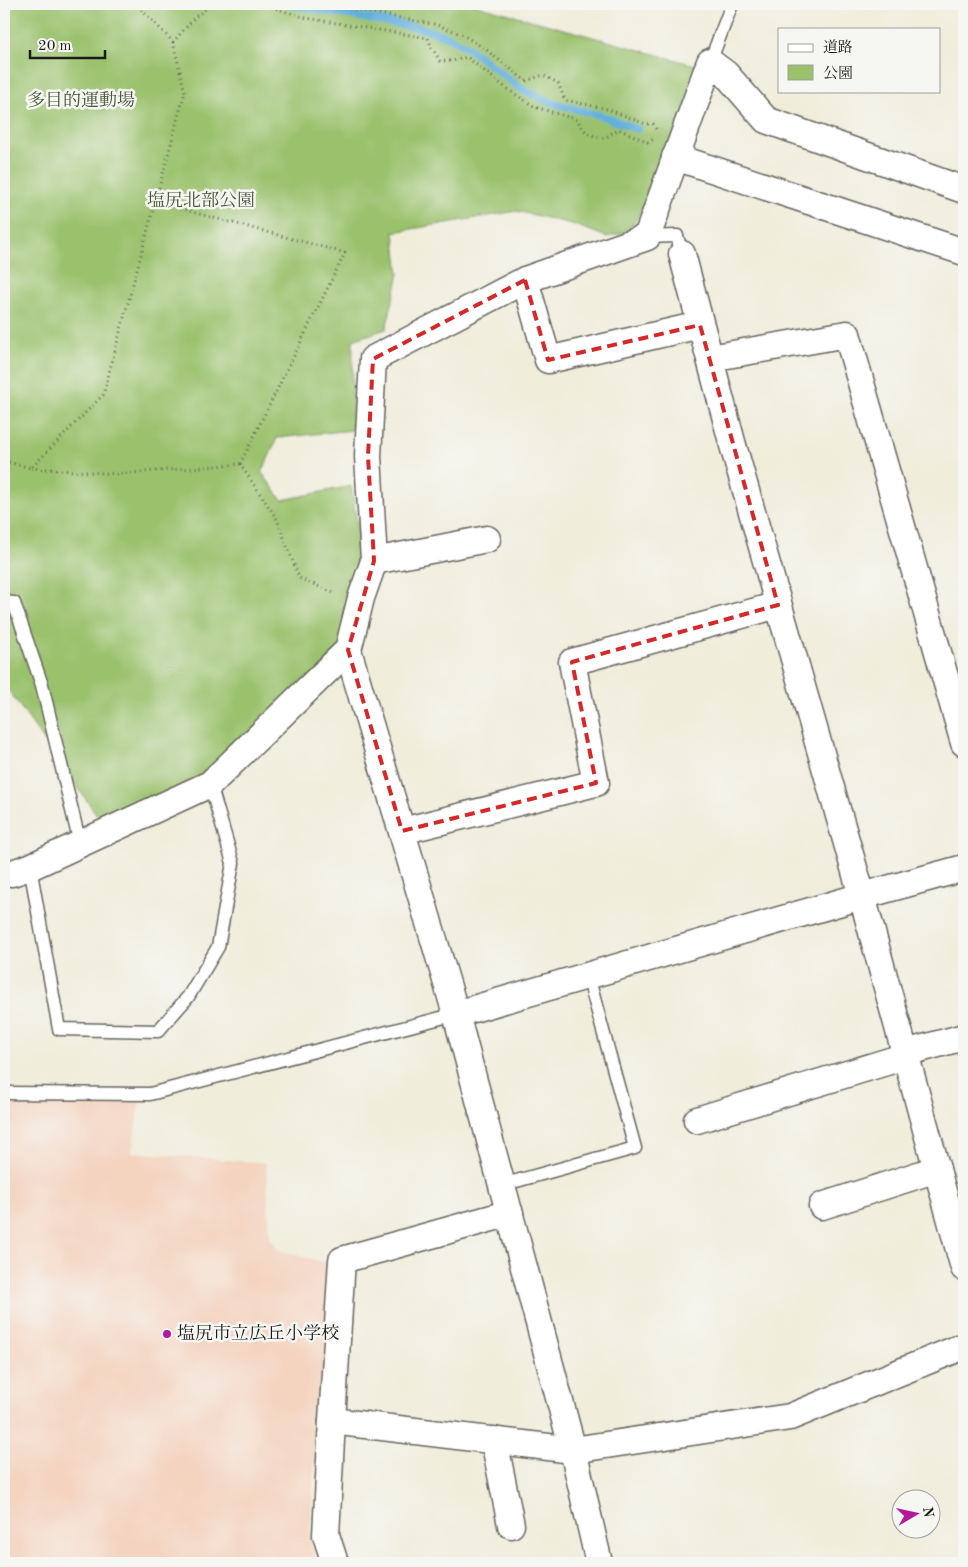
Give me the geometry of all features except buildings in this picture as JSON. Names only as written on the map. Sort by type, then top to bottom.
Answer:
[{"type":"street","points":[[599,1563],[574,1450],[456,1014],[348,650],[361,598],[374,561],[368,456],[373,359],[525,280],[647,237],[710,62],[726,74],[766,120],[964,190]]},
{"type":"street","points":[[675,157],[964,252]]},
{"type":"street","points":[[682,254],[732,442],[862,896],[964,1268]]},
{"type":"street","points":[[525,280],[548,360],[700,325]]},
{"type":"street","points":[[710,358],[847,334],[964,743]]},
{"type":"street","points":[[374,561],[487,539]]},
{"type":"street","points":[[402,831],[596,783],[572,662],[778,605]]},
{"type":"street","points":[[21,870],[210,784],[348,650]]},
{"type":"street","points":[[456,1014],[964,868]]},
{"type":"street","points":[[697,1120],[964,1037]]},
{"type":"street","points":[[822,1206],[937,1169]]},
{"type":"street","points":[[335,1563],[326,1535],[342,1260],[510,1213]]},
{"type":"street","points":[[332,1421],[574,1450],[790,1417],[964,1346]]},
{"type":"street","points":[[494,1440],[511,1525]]},
{"type":"lane","points":[[710,62],[732,4]]},
{"type":"lane","points":[[647,237],[677,236],[682,254]]},
{"type":"lane","points":[[4,602],[14,603],[42,685],[80,844]]},
{"type":"lane","points":[[21,870],[59,1028],[158,1031],[188,997],[218,947],[233,863],[210,784]]},
{"type":"lane","points":[[502,1185],[635,1148],[588,976]]},
{"type":"lane","points":[[4,1093],[150,1094],[456,1014]]},
{"type":"path","points":[[31,468],[103,395],[185,92],[173,42],[139,7],[128,4]]},
{"type":"path","points":[[173,42],[195,17],[212,4]]},
{"type":"path","points":[[262,4],[306,18],[428,38],[440,60],[453,61],[467,57],[506,88],[535,107],[578,120],[582,130],[593,136],[605,138],[618,129],[648,142],[656,138],[658,130],[653,124],[646,124],[607,109],[565,100],[558,83],[543,76],[526,81],[485,49],[463,35],[438,25],[325,4]]},
{"type":"path","points":[[155,202],[345,253],[240,464]]},
{"type":"path","points":[[4,460],[31,468],[118,474],[240,464]]},
{"type":"path","points":[[240,464],[277,519],[299,578],[342,597]]},
{"type":"highlighted area","points":[[525,280],[548,360],[700,325],[778,605],[572,662],[596,783],[402,831],[348,650],[374,561],[368,456],[373,359]]},
{"type":"shaded area","name":"塩尻市立広丘小学校","points":[[4,1097],[140,1099],[132,1152],[266,1163],[270,1237],[278,1250],[333,1265],[327,1402],[318,1413],[310,1535],[315,1555],[314,1563],[4,1563]]},
{"type":"green space","name":"塩尻北部公園","points":[[4,4],[473,4],[702,67],[637,219],[626,232],[607,237],[572,224],[517,211],[394,232],[399,274],[386,329],[353,340],[352,430],[277,438],[262,473],[282,500],[351,486],[360,539],[359,587],[342,643],[233,774],[107,829],[4,684]]},
{"type":"waterway","points":[[288,4],[425,29],[449,37],[468,48],[523,90],[553,103],[602,116],[637,129]]},
{"type":"place","name":"塩尻市立広丘小学校","points":[[167,1334]]},
{"type":"park label","name":"多目的運動場","points":[[81,101]]}]
